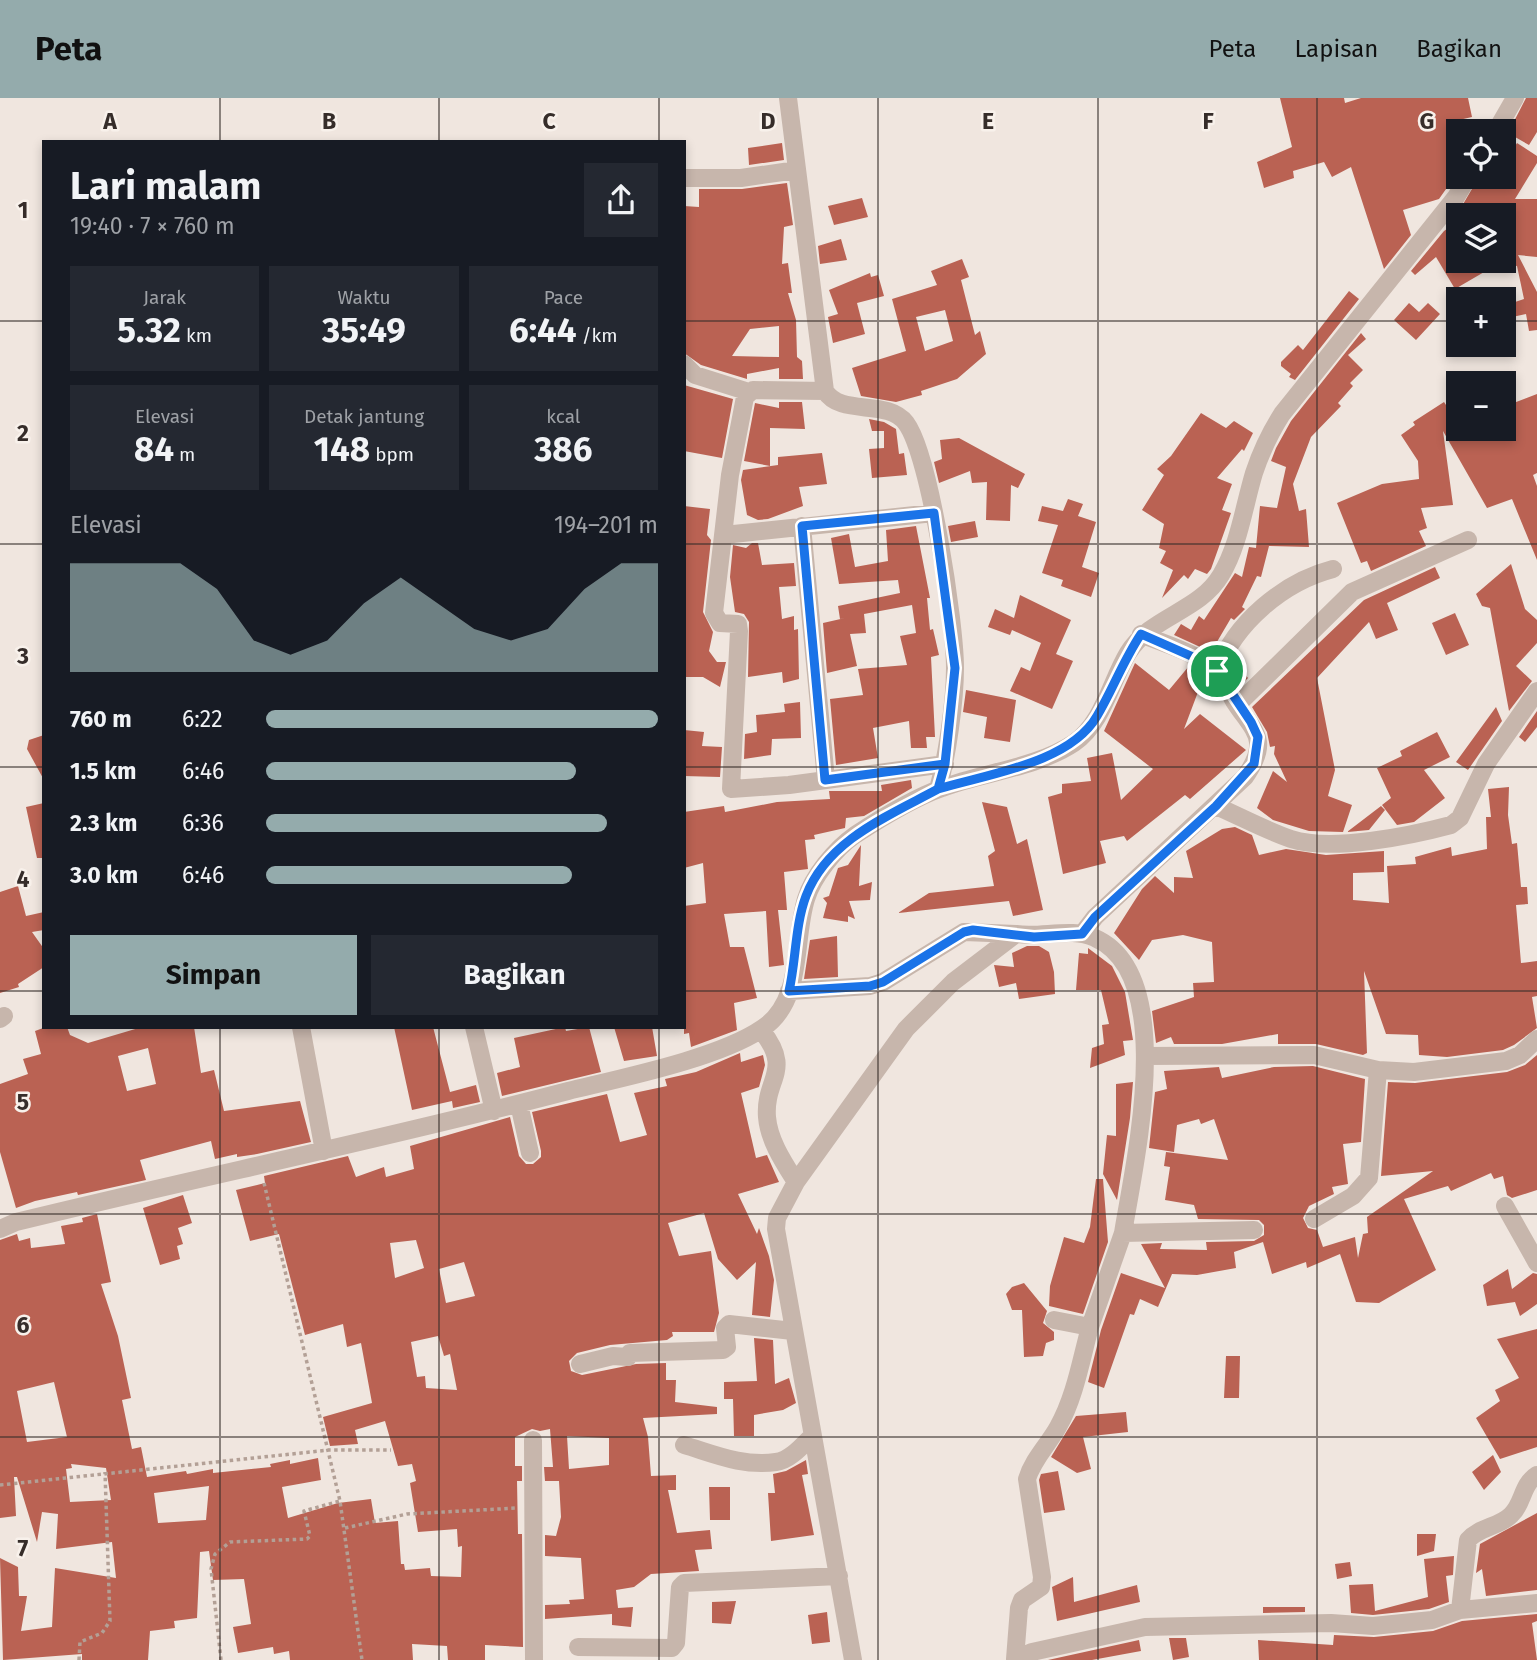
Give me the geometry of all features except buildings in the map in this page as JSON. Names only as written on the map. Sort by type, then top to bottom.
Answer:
[{"type":"street","points":[[788,98],[825,391],[837,402],[896,414],[905,421],[918,453],[934,513],[955,668],[945,764],[938,789]]},
{"type":"street","points":[[1503,119],[1515,98]]},
{"type":"street","points":[[686,178],[741,178],[797,170]]},
{"type":"street","points":[[0,1229],[16,1222],[494,1111],[691,1058],[761,1030],[775,1018],[789,991],[806,896],[817,876],[852,837],[938,789],[1055,754],[1078,741],[1098,716],[1116,673],[1141,634],[1195,602],[1214,585],[1228,560],[1266,440],[1282,414],[1461,189]]},
{"type":"street","points":[[686,366],[695,375],[749,392],[825,391]]},
{"type":"street","points":[[749,392],[745,397],[730,475],[714,613],[720,623],[738,624],[739,631],[731,789],[945,764]]},
{"type":"street","points":[[724,535],[934,513]]},
{"type":"street","points":[[802,526],[825,780]]},
{"type":"street","points":[[1237,705],[1352,592],[1468,540]]},
{"type":"street","points":[[1210,667],[1268,603],[1303,580],[1333,569]]},
{"type":"street","points":[[1082,934],[1095,917],[1245,777],[1258,751],[1258,737],[1251,722],[1210,667],[1141,634]]},
{"type":"street","points":[[1216,806],[1291,839],[1310,843],[1374,839],[1451,825],[1460,818],[1486,764],[1537,691]]},
{"type":"street","points":[[789,991],[870,986],[883,982],[964,932],[1034,937],[1082,934],[1096,938],[1116,953],[1130,971],[1138,996],[1145,1056],[1143,1122],[1123,1233],[1090,1327],[1072,1392],[1059,1426],[1030,1468],[1027,1479],[1042,1577],[1041,1587],[1022,1600],[1019,1608],[1015,1660],[1032,1652],[1145,1627],[1331,1623],[1373,1626],[1432,1620],[1460,1610],[1537,1603]]},
{"type":"street","points":[[853,1660],[811,1437],[776,1229],[777,1218],[796,1182],[906,1029],[953,982],[1016,934]]},
{"type":"street","points":[[301,1029],[324,1151]]},
{"type":"street","points":[[474,1029],[494,1111]]},
{"type":"street","points":[[761,1030],[774,1047],[777,1063],[767,1121],[779,1153],[796,1182]]},
{"type":"street","points":[[1145,1056],[1314,1055],[1378,1070],[1430,1071],[1506,1061],[1520,1055],[1537,1039]]},
{"type":"street","points":[[1314,1219],[1353,1196],[1369,1178],[1378,1070]]},
{"type":"street","points":[[519,1104],[530,1153]]},
{"type":"street","points":[[1506,1206],[1537,1264]]},
{"type":"street","points":[[1123,1233],[1254,1230]]},
{"type":"street","points":[[1054,1320],[1090,1327]]},
{"type":"street","points":[[580,1364],[613,1356],[628,1357],[630,1353],[723,1350],[727,1347],[725,1328],[729,1324],[793,1331]]},
{"type":"street","points":[[684,1445],[724,1460],[776,1462],[796,1451],[811,1437]]},
{"type":"street","points":[[533,1440],[534,1660]]},
{"type":"street","points":[[1460,1610],[1468,1540],[1510,1517],[1517,1508],[1524,1486],[1537,1475]]},
{"type":"street","points":[[578,1647],[651,1654],[675,1646],[680,1587],[684,1583],[839,1576]]},
{"type":"path","points":[[260,1166],[340,1501],[362,1660]]},
{"type":"path","points":[[0,1485],[329,1450],[391,1450]]},
{"type":"path","points":[[79,1660],[80,1642],[102,1633],[110,1621],[106,1472]]},
{"type":"path","points":[[221,1660],[211,1569],[215,1554],[230,1542],[307,1539],[310,1536],[304,1511],[340,1501]]},
{"type":"path","points":[[345,1528],[407,1514],[533,1508]]},
{"type":"route","points":[[1217,671],[1200,660],[1141,634],[1116,673],[1098,716],[1078,741],[1055,754],[938,789],[945,764],[825,780],[802,526],[934,513],[953,632],[955,668],[945,764],[938,789],[852,837],[817,876],[806,896],[789,991],[870,986],[883,982],[951,938],[973,930],[1034,937],[1082,934],[1095,917],[1216,806],[1254,764],[1258,737],[1217,671]]}]
